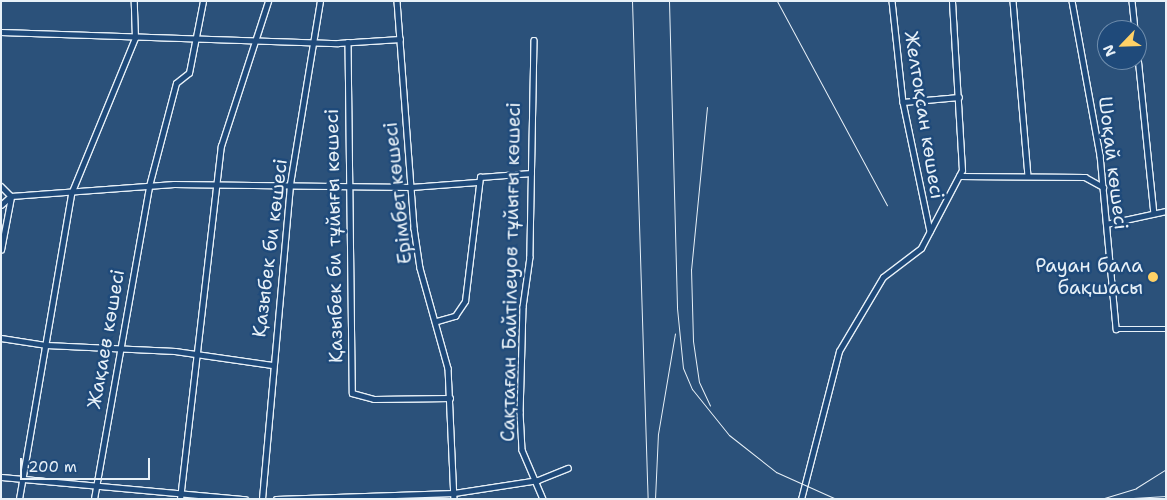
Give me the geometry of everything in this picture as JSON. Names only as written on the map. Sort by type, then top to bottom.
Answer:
[{"type":"street","points":[[19,499],[70,194],[135,38],[134,1]]},
{"type":"street","name":"Жақаев көшесі","points":[[94,499],[119,348],[149,186],[176,83],[189,73],[199,38],[203,1]]},
{"type":"street","points":[[180,498],[194,353],[221,146],[260,38],[268,1]]},
{"type":"street","name":"Қазыбек би көшесі","points":[[262,499],[272,365],[290,184],[320,1]]},
{"type":"street","name":"Ерімбет көшесі","points":[[397,1],[411,187],[420,268],[437,321],[450,398],[454,496]]},
{"type":"street","name":"Желтоқсан көшесі","points":[[892,1],[903,102],[931,233]]},
{"type":"street","points":[[801,499],[839,350],[883,277],[921,248],[931,233],[959,176],[963,155],[952,1]]},
{"type":"street","points":[[1013,1],[1028,175]]},
{"type":"street","name":"Шоқай көшесі","points":[[1072,1],[1102,187],[1116,329],[1166,328]]},
{"type":"street","points":[[1132,1],[1134,20]]},
{"type":"street","points":[[1,32],[135,38],[260,38],[314,42],[400,39]]},
{"type":"street","name":"Сақтаған Байтілеуов тұйығы көшесі","points":[[534,40],[531,173],[520,412],[522,450],[538,480],[543,499]]},
{"type":"street","name":"Қазыбек би тұйығы көшесі","points":[[348,42],[347,184],[352,392],[360,398],[450,398]]},
{"type":"street","points":[[1139,70],[1154,213]]},
{"type":"street","points":[[903,102],[959,97]]},
{"type":"street","points":[[437,321],[455,316],[465,301],[477,182],[485,174],[531,173]]},
{"type":"street","points":[[959,176],[1028,175],[1085,177],[1102,187]]},
{"type":"street","points":[[1,205],[11,196],[70,194],[149,186],[347,184],[411,187],[477,182]]},
{"type":"street","points":[[1,186],[11,196]]},
{"type":"street","points":[[1,250],[11,196]]},
{"type":"street","points":[[1106,224],[1166,211]]},
{"type":"street","points":[[1,338],[46,345],[194,353],[272,365]]},
{"type":"street","points":[[276,499],[454,496],[538,480],[568,468]]},
{"type":"street","points":[[1,477],[180,498],[245,499]]},
{"type":"railway","points":[[632,1],[648,499]]},
{"type":"railway","points":[[669,1],[677,308],[683,368],[692,389],[729,435],[776,472],[836,499]]},
{"type":"railway","points":[[777,1],[887,205]]},
{"type":"railway","points":[[707,107],[691,269],[693,341],[699,382],[710,406]]},
{"type":"railway","points":[[655,499],[658,434],[675,333]]},
{"type":"railway","points":[[1101,499],[1136,488],[1166,469]]},
{"type":"railway","points":[[1117,499],[1166,496]]},
{"type":"place","name":"Рауан бала бақшасы","points":[[1153,277]]}]
